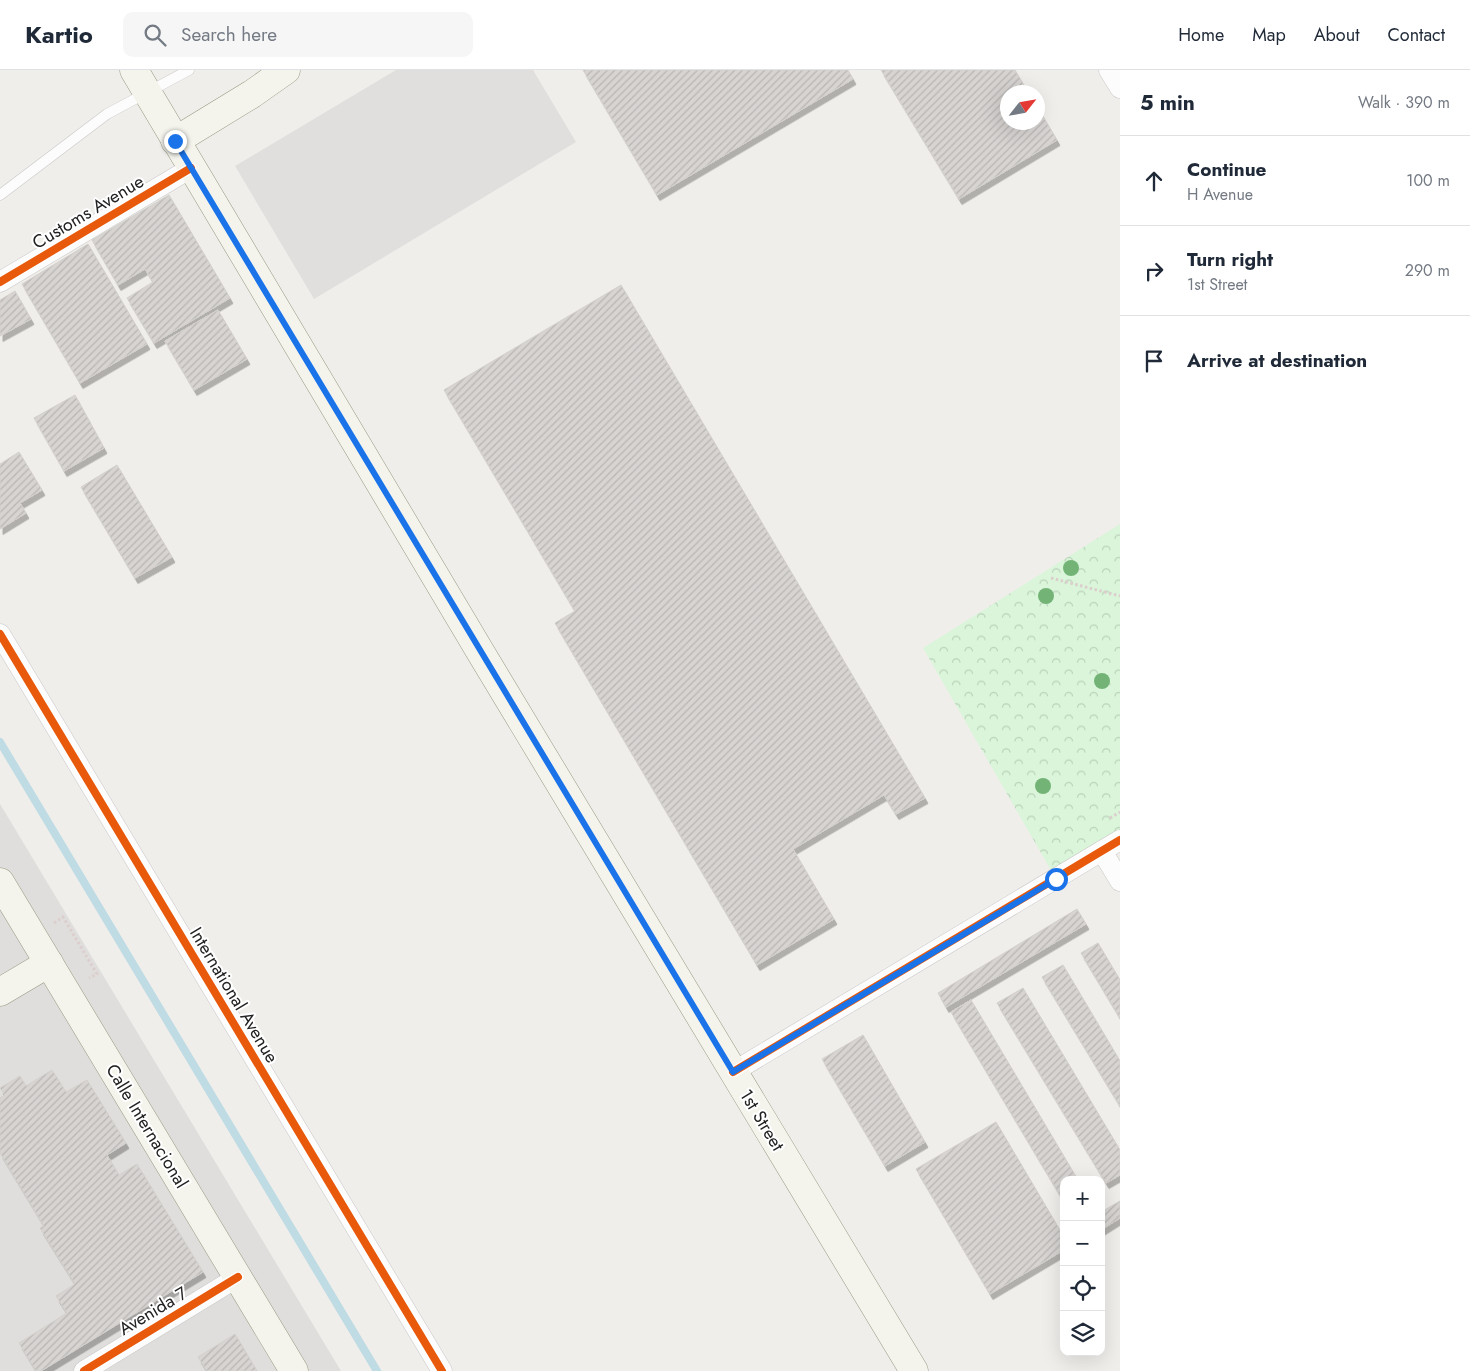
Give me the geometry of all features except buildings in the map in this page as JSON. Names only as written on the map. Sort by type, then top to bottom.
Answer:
[{"type":"main road","points":[[175,141],[252,94],[286,70]]},
{"type":"main road","name":"1st Street","points":[[140,81],[190,168],[914,1371]]},
{"type":"main road","name":"Calle Internacional","points":[[0,882],[294,1371]]},
{"type":"main road","points":[[0,992],[49,963]]},
{"type":"street","points":[[1109,70],[1120,88]]},
{"type":"street","name":"Customs Avenue","points":[[0,282],[190,168]]},
{"type":"street","name":"International Avenue","points":[[0,634],[442,1371]]},
{"type":"street","points":[[733,1072],[1120,840]]},
{"type":"street","points":[[1102,851],[1120,881]]},
{"type":"street","name":"Avenida 7","points":[[84,1371],[238,1277]]},
{"type":"lane","points":[[0,195],[107,114],[140,81],[189,70]]},
{"type":"path","points":[[1051,578],[1120,596]]},
{"type":"shaded area","points":[[396,70],[533,70],[576,142],[314,299],[235,166]]},
{"type":"shaded area","points":[[0,804],[341,1371],[0,1371]]},
{"type":"green space","points":[[1120,524],[1120,840],[1056,879],[923,648]]},
{"type":"waterway","points":[[0,742],[377,1371]]},
{"type":"cycle path","points":[[0,282],[191,168]]},
{"type":"cycle path","points":[[0,634],[442,1371]]},
{"type":"cycle path","points":[[733,1072],[1120,840]]},
{"type":"cycle path","points":[[84,1371],[238,1277]]},
{"type":"route","points":[[175,141],[733,1072],[1056,879]]}]
